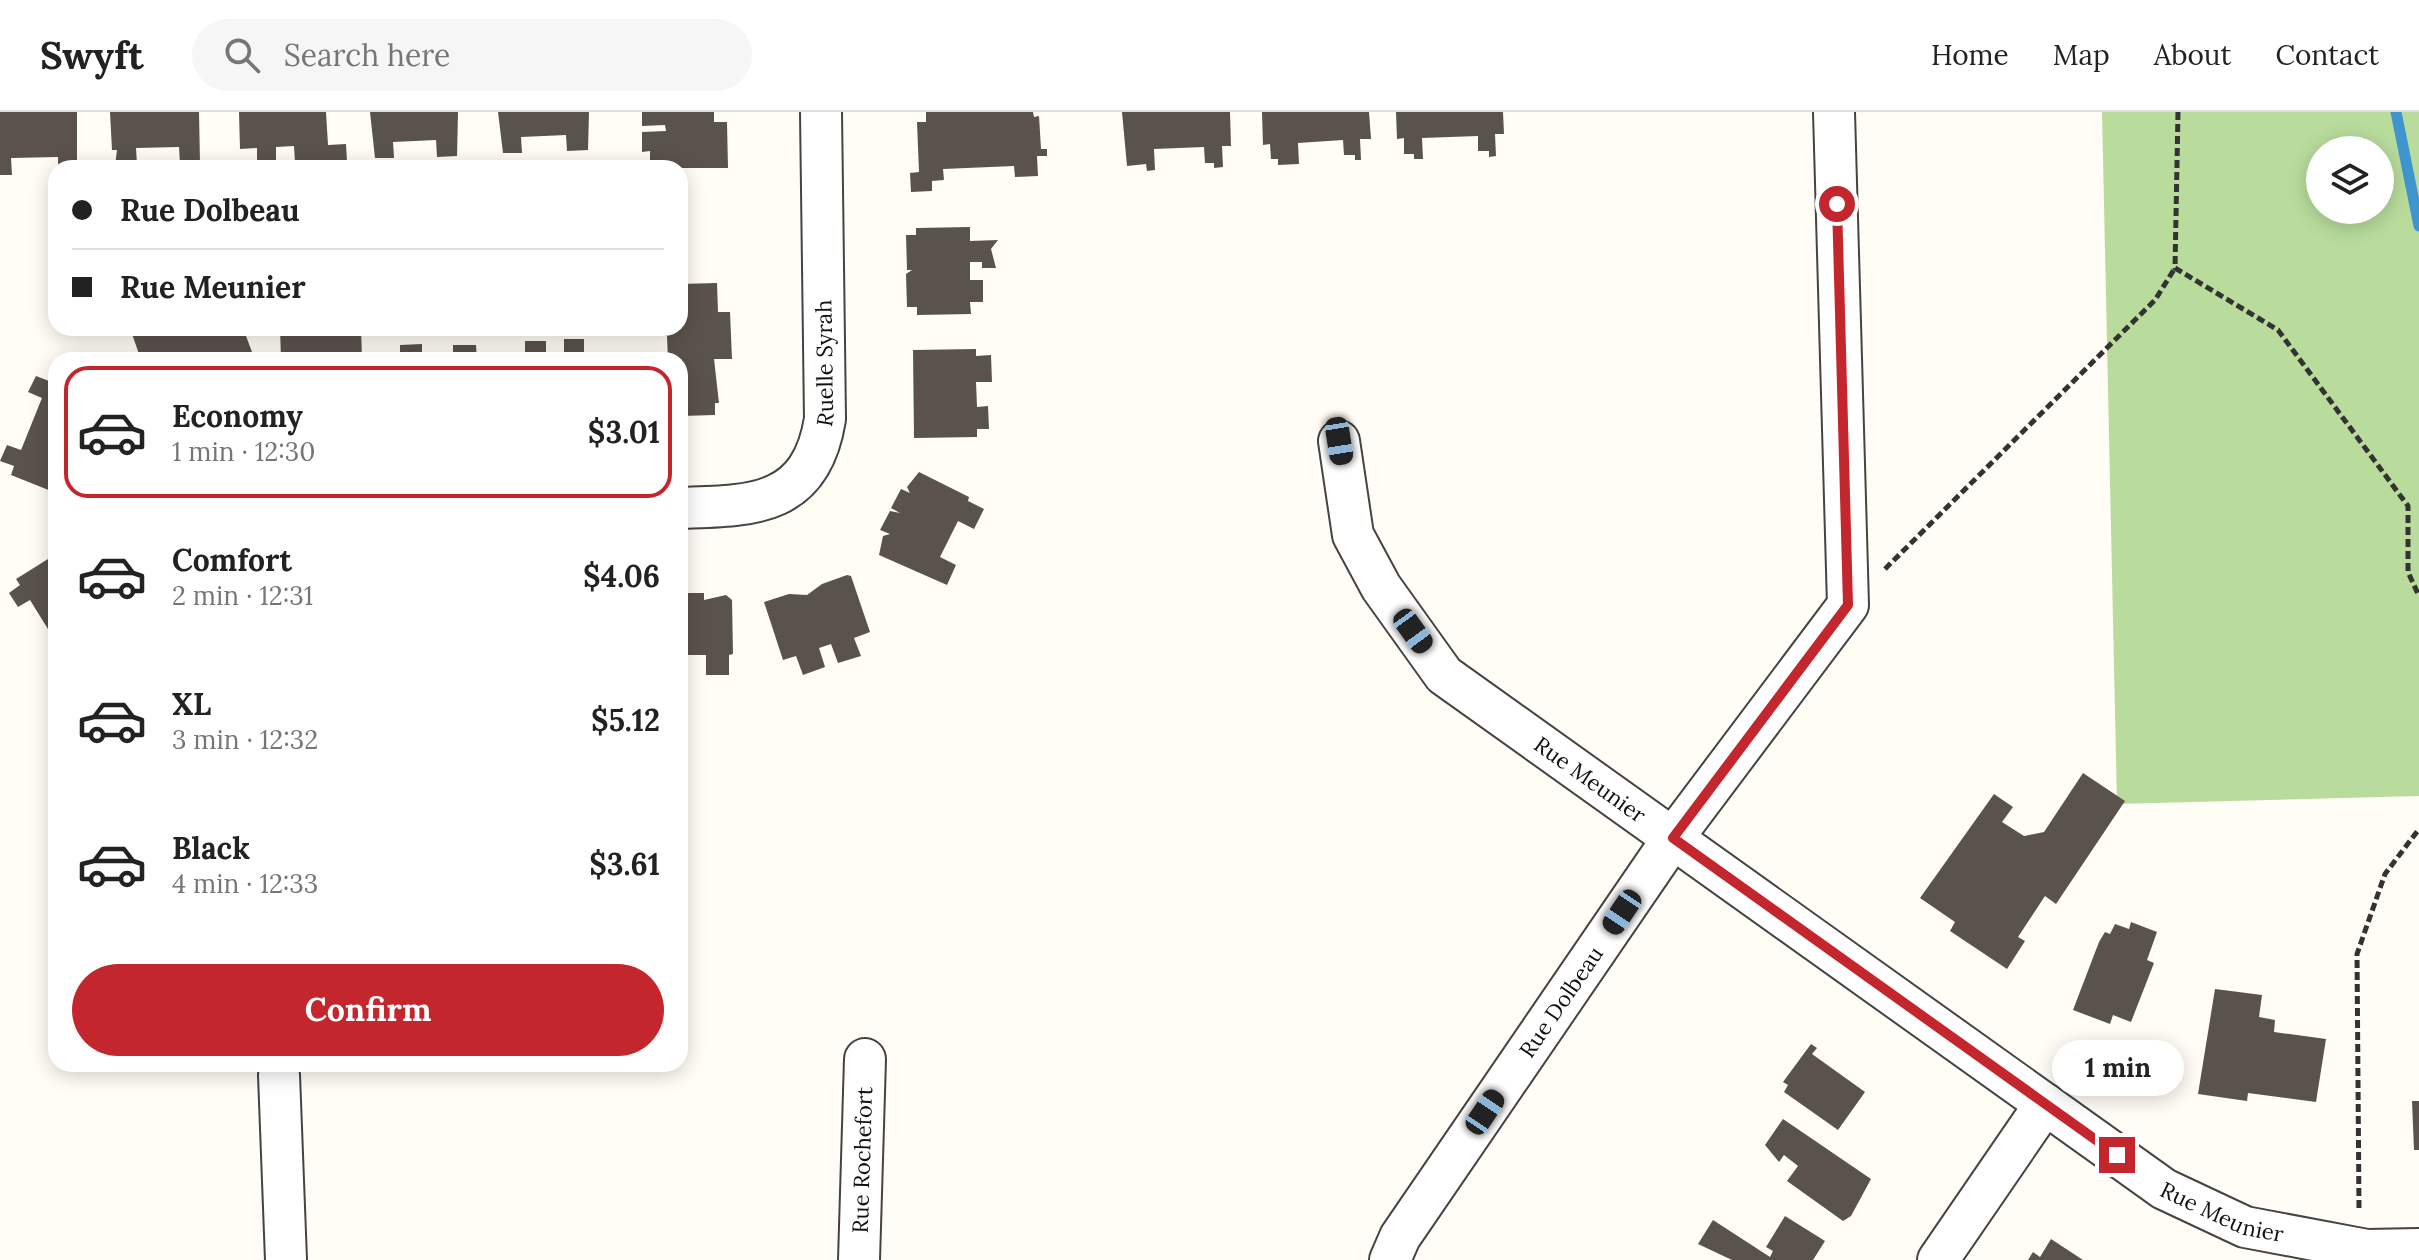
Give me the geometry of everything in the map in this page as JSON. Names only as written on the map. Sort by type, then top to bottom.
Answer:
[{"type":"street","name":"Ruelle Syrah","points":[[688,508],[739,507],[785,492],[812,464],[821,442],[825,419],[821,112]]},
{"type":"street","points":[[1834,112],[1848,605]]},
{"type":"street","name":"Rue Meunier","points":[[1339,441],[1353,535],[1381,587],[1444,675],[2164,1189],[2245,1227],[2367,1255],[2419,1249]]},
{"type":"street","name":"Rue Dolbeau","points":[[1390,1260],[1400,1237],[1673,838],[1848,605]]},
{"type":"street","name":"Rue Rochefort","points":[[859,1260],[865,1059]]},
{"type":"street","points":[[279,1075],[286,1260]]},
{"type":"street","points":[[1938,1260],[2045,1104]]},
{"type":"path","points":[[1848,605],[2155,300],[2175,268],[2178,112]]},
{"type":"path","points":[[2175,268],[2278,330],[2408,506],[2408,572],[2419,596]]},
{"type":"path","points":[[2367,1255],[2359,1219],[2357,954],[2385,874],[2419,829]]},
{"type":"green space","points":[[2102,112],[2419,112],[2419,796],[2117,804]]},
{"type":"building","points":[[0,112],[77,112],[77,160],[58,160],[58,157],[11,158],[12,175],[0,175]]},
{"type":"building","points":[[110,112],[199,112],[200,160],[180,160],[179,147],[136,148],[137,160],[116,160],[117,150],[112,150]]},
{"type":"building","points":[[239,112],[326,112],[328,145],[346,144],[347,160],[295,160],[294,146],[276,147],[276,160],[257,160],[257,148],[240,149]]},
{"type":"building","points":[[370,112],[458,112],[457,156],[437,157],[436,140],[393,142],[394,158],[375,158]]},
{"type":"building","points":[[498,112],[589,112],[588,150],[567,151],[566,135],[521,137],[522,153],[503,153]]},
{"type":"building","points":[[642,112],[714,112],[714,122],[727,122],[728,168],[688,168],[688,160],[650,160],[650,151],[642,152],[642,132],[666,131],[665,125],[642,126]]},
{"type":"building","points":[[926,112],[1033,112],[1034,117],[1039,116],[1041,149],[1047,149],[1047,156],[1037,156],[1038,176],[1015,177],[1014,166],[943,169],[944,180],[932,181],[932,191],[911,192],[910,173],[919,172],[917,122],[926,122]]},
{"type":"building","points":[[1122,112],[1230,112],[1231,146],[1222,146],[1223,167],[1214,168],[1214,163],[1205,163],[1204,147],[1154,149],[1155,170],[1147,171],[1146,164],[1127,166]]},
{"type":"building","points":[[1262,112],[1369,112],[1371,139],[1360,139],[1361,160],[1355,160],[1355,155],[1344,155],[1343,140],[1298,143],[1299,164],[1278,165],[1278,159],[1271,159],[1270,144],[1263,145]]},
{"type":"building","points":[[1396,112],[1503,112],[1504,134],[1495,134],[1496,156],[1489,157],[1489,151],[1478,151],[1478,136],[1422,138],[1423,159],[1414,159],[1414,154],[1404,154],[1404,138],[1397,139]]},
{"type":"building","points":[[970,227],[970,241],[998,240],[991,249],[996,268],[982,268],[982,262],[970,262],[970,280],[983,280],[983,302],[970,302],[971,314],[917,315],[917,307],[907,307],[906,274],[912,270],[907,270],[906,235],[916,235],[916,228]]},
{"type":"building","points":[[717,283],[718,312],[730,312],[732,359],[714,359],[719,403],[715,403],[715,415],[688,416],[688,352],[668,352],[667,336],[688,336],[688,284]]},
{"type":"building","points":[[133,336],[246,336],[252,352],[138,352]]},
{"type":"building","points":[[280,336],[361,336],[362,352],[281,352]]},
{"type":"building","points":[[564,339],[584,339],[584,352],[564,352]]},
{"type":"building","points":[[525,341],[546,341],[546,352],[525,352]]},
{"type":"building","points":[[422,344],[422,352],[400,352],[400,345]]},
{"type":"building","points":[[453,345],[476,345],[476,352],[453,352]]},
{"type":"building","points":[[976,349],[976,356],[991,355],[992,382],[976,382],[977,407],[988,406],[989,429],[977,429],[977,437],[914,438],[913,350]]},
{"type":"building","points":[[36,376],[48,381],[48,490],[11,475],[14,466],[0,461],[7,445],[21,450],[42,398],[28,392]]},
{"type":"building","points":[[919,472],[969,497],[968,501],[984,509],[974,529],[958,521],[940,557],[956,565],[947,585],[879,555],[883,536],[890,534],[880,530],[890,511],[900,513],[891,508],[901,489],[910,493],[907,487]]},
{"type":"building","points":[[48,559],[48,629],[30,600],[18,607],[9,593],[20,585],[16,579]]},
{"type":"building","points":[[851,576],[870,632],[854,638],[861,656],[838,663],[831,644],[819,648],[825,667],[803,675],[796,656],[783,660],[764,602],[789,594],[807,595],[822,584]]},
{"type":"building","points":[[688,593],[704,593],[704,600],[726,595],[732,600],[733,654],[729,655],[729,675],[706,675],[706,655],[688,655]]},
{"type":"building","points":[[2083,773],[2125,801],[2056,904],[2045,896],[2018,937],[2025,941],[2007,969],[1950,931],[1955,922],[1920,898],[1994,794],[2013,807],[2002,822],[2024,836],[2044,832]]},
{"type":"building","points":[[2131,922],[2157,932],[2147,960],[2154,963],[2131,1022],[2113,1015],[2110,1024],[2073,1010],[2105,932],[2110,934],[2115,924],[2129,929]]},
{"type":"building","points":[[2215,989],[2262,995],[2259,1017],[2275,1020],[2274,1032],[2326,1039],[2316,1102],[2248,1093],[2247,1101],[2198,1094]]},
{"type":"building","points":[[1811,1044],[1817,1048],[1812,1054],[1865,1092],[1838,1130],[1784,1092],[1788,1085],[1783,1082]]},
{"type":"building","points":[[2412,1101],[2419,1101],[2419,1150],[2414,1150]]},
{"type":"building","points":[[1783,1119],[1871,1179],[1851,1216],[1843,1221],[1787,1181],[1798,1166],[1784,1155],[1779,1162],[1765,1145]]},
{"type":"building","points":[[1785,1216],[1825,1241],[1813,1260],[1732,1260],[1698,1244],[1713,1220],[1770,1257],[1773,1251],[1766,1247]]},
{"type":"building","points":[[2051,1239],[2083,1260],[2028,1260],[2033,1252],[2040,1257]]},
{"type":"waterway","points":[[2396,112],[2419,226]]},
{"type":"route","points":[[1837,204],[1848,605],[1673,838],[2117,1155]]}]
